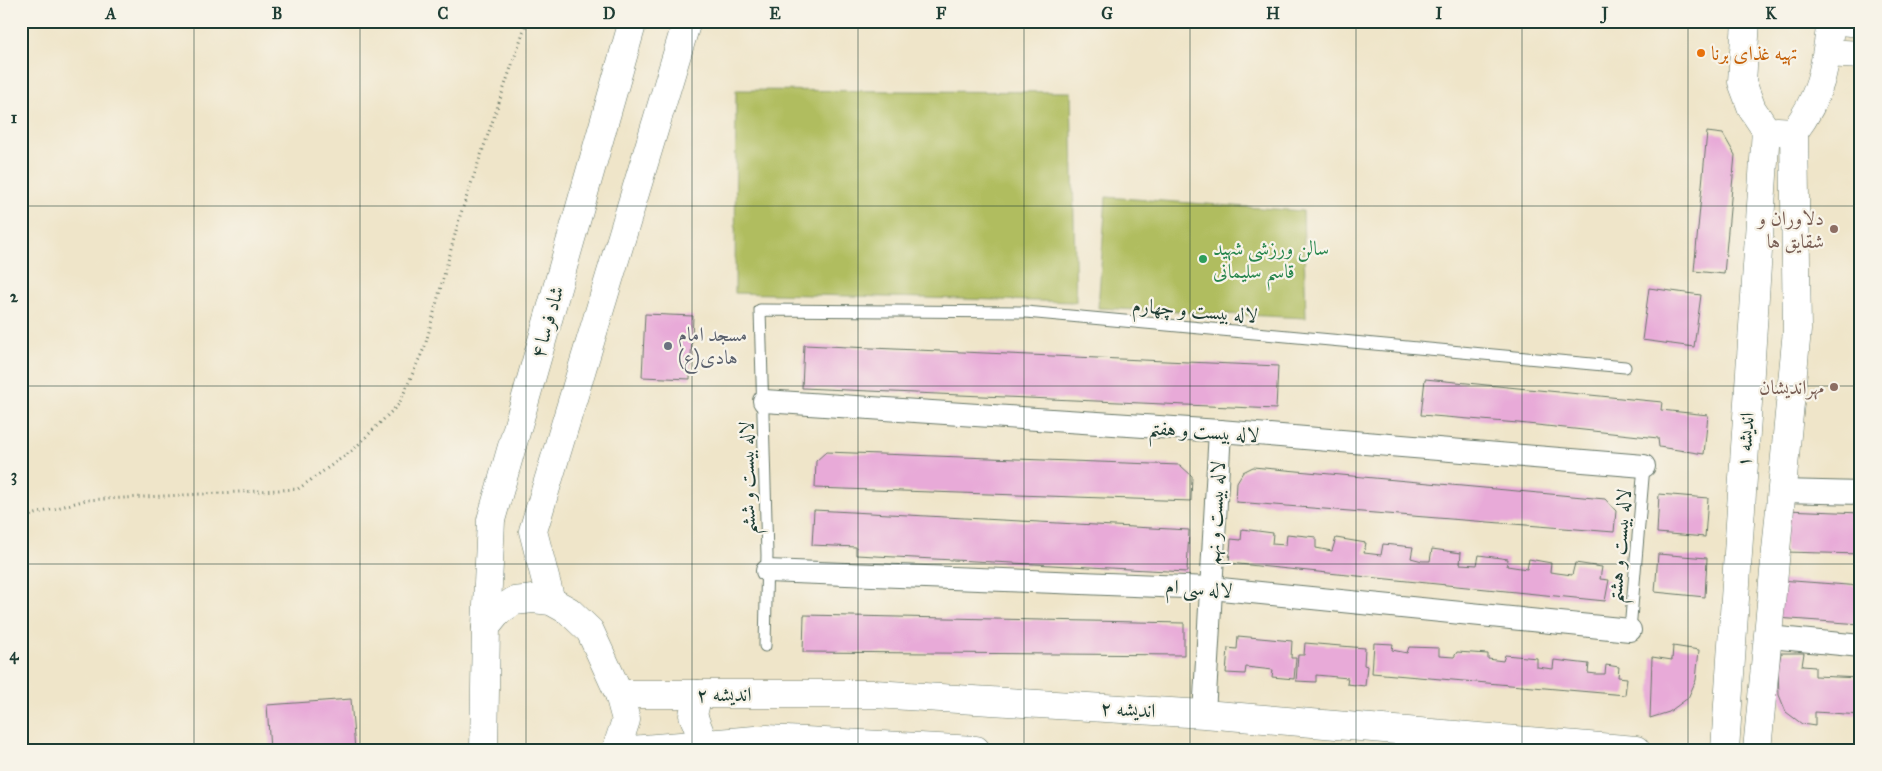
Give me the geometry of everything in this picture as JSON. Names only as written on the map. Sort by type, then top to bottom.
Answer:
[{"type":"street","name":"شاد فرسا ۴","points":[[484,750],[486,627],[491,520],[632,21]]},
{"type":"street","points":[[551,601],[532,531],[687,21]]},
{"type":"street","points":[[1746,21],[1742,82],[1752,108],[1766,130],[1794,132],[1810,112],[1820,88],[1831,21]]},
{"type":"street","points":[[1840,21],[1861,23]]},
{"type":"street","points":[[1827,53],[1861,55]]},
{"type":"street","name":"اندیشه ۱","points":[[1725,750],[1766,130]]},
{"type":"street","name":"اندیشه ۱","points":[[1757,750],[1796,330],[1794,132]]},
{"type":"street","name":"لاله بیست و هفتم","points":[[764,401],[1220,431],[1644,466]]},
{"type":"street","name":"لاله بیست و نهم","points":[[1204,714],[1220,431]]},
{"type":"street","points":[[1782,491],[1861,493]]},
{"type":"street","name":"لاله سی ام","points":[[767,571],[1211,588],[1630,630]]},
{"type":"street","points":[[486,627],[500,611],[514,601],[533,599],[551,601],[569,611],[590,631],[618,694],[626,720],[616,750]]},
{"type":"street","points":[[1768,637],[1861,646]]},
{"type":"street","name":"اندیشه ۲","points":[[618,694],[874,694],[1204,714],[1636,750]]},
{"type":"street","points":[[698,694],[693,715],[704,743]]},
{"type":"street","points":[[631,750],[704,743],[976,750]]},
{"type":"lane","name":"لاله بیست و چهارم","points":[[760,310],[1026,312],[1625,367]]},
{"type":"lane","name":"لاله بیست و ششم","points":[[760,310],[764,401],[767,571],[764,646]]},
{"type":"lane","name":"لاله بیست و هشتم","points":[[1630,630],[1644,466]]},
{"type":"path","points":[[21,518],[86,500],[298,489],[360,444],[399,404],[425,346],[460,216],[527,21]]},
{"type":"green space","points":[[736,90],[1071,92],[1076,302],[735,293]]},
{"type":"green space","name":"سالن ورزشی شهید قاسم سلیمانی","points":[[1106,197],[1303,211],[1306,318],[1098,308]]},
{"type":"building","points":[[1707,132],[1723,134],[1735,155],[1724,274],[1694,271]]},
{"type":"building","points":[[1649,288],[1701,295],[1694,347],[1642,340]]},
{"type":"building","name":"مسجد امام هادی(ع)","points":[[645,314],[693,316],[690,379],[642,377]]},
{"type":"building","points":[[804,345],[1278,366],[1276,409],[802,388]]},
{"type":"building","points":[[1425,379],[1662,402],[1661,410],[1708,415],[1704,454],[1659,447],[1658,438],[1421,415]]},
{"type":"building","points":[[826,452],[1180,465],[1192,476],[1191,501],[815,488],[816,461]]},
{"type":"building","points":[[1253,467],[1605,499],[1616,511],[1614,532],[1236,502],[1237,482],[1243,472]]},
{"type":"building","points":[[1659,494],[1708,498],[1705,537],[1657,533]]},
{"type":"building","points":[[814,510],[1189,530],[1187,572],[856,555],[856,547],[812,545]]},
{"type":"building","points":[[1786,510],[1861,513],[1861,554],[1785,552]]},
{"type":"building","points":[[1242,529],[1273,533],[1272,544],[1286,545],[1287,534],[1316,537],[1316,548],[1332,551],[1336,538],[1366,543],[1364,553],[1381,555],[1383,544],[1413,547],[1411,558],[1422,561],[1430,561],[1432,549],[1461,553],[1460,564],[1477,565],[1479,555],[1508,559],[1507,566],[1527,569],[1529,559],[1551,563],[1550,572],[1572,575],[1575,563],[1602,567],[1600,579],[1609,580],[1605,601],[1229,563],[1231,539],[1241,540]]},
{"type":"building","points":[[1658,554],[1707,558],[1705,597],[1655,592]]},
{"type":"building","points":[[1780,580],[1861,586],[1861,624],[1777,618]]},
{"type":"building","points":[[804,615],[1184,623],[1184,655],[803,652]]},
{"type":"building","points":[[1238,636],[1292,641],[1291,658],[1296,658],[1294,679],[1272,677],[1273,670],[1246,667],[1245,674],[1226,673],[1228,648],[1237,649]]},
{"type":"building","points":[[1305,643],[1365,648],[1364,665],[1367,666],[1365,686],[1347,684],[1348,678],[1316,675],[1316,682],[1296,681],[1298,655],[1304,655]]},
{"type":"building","points":[[1374,643],[1393,644],[1392,650],[1407,653],[1409,647],[1439,648],[1439,656],[1454,657],[1457,652],[1488,654],[1488,659],[1503,661],[1505,655],[1537,658],[1537,667],[1553,669],[1554,660],[1589,664],[1588,673],[1596,674],[1605,674],[1606,665],[1619,667],[1618,677],[1627,678],[1625,695],[1372,673]]},
{"type":"building","points":[[1673,646],[1699,650],[1696,680],[1688,698],[1669,712],[1650,718],[1652,657],[1672,660]]},
{"type":"building","points":[[1781,653],[1804,653],[1802,666],[1815,667],[1815,676],[1861,678],[1861,715],[1815,712],[1815,726],[1802,724],[1786,712],[1779,695],[1778,670]]},
{"type":"building","points":[[351,699],[355,750],[270,750],[267,705]]},
{"type":"place","name":"تهیه غذای برنا","points":[[1701,53]]},
{"type":"place","name":"دلاوران و شقایق ها","points":[[1834,229]]},
{"type":"place","name":"سالن ورزشی شهید قاسم سلیمانی","points":[[1203,259]]},
{"type":"place","name":"مسجد امام هادی(ع)","points":[[668,346]]},
{"type":"place","name":"مهراندیشان","points":[[1834,387]]}]
